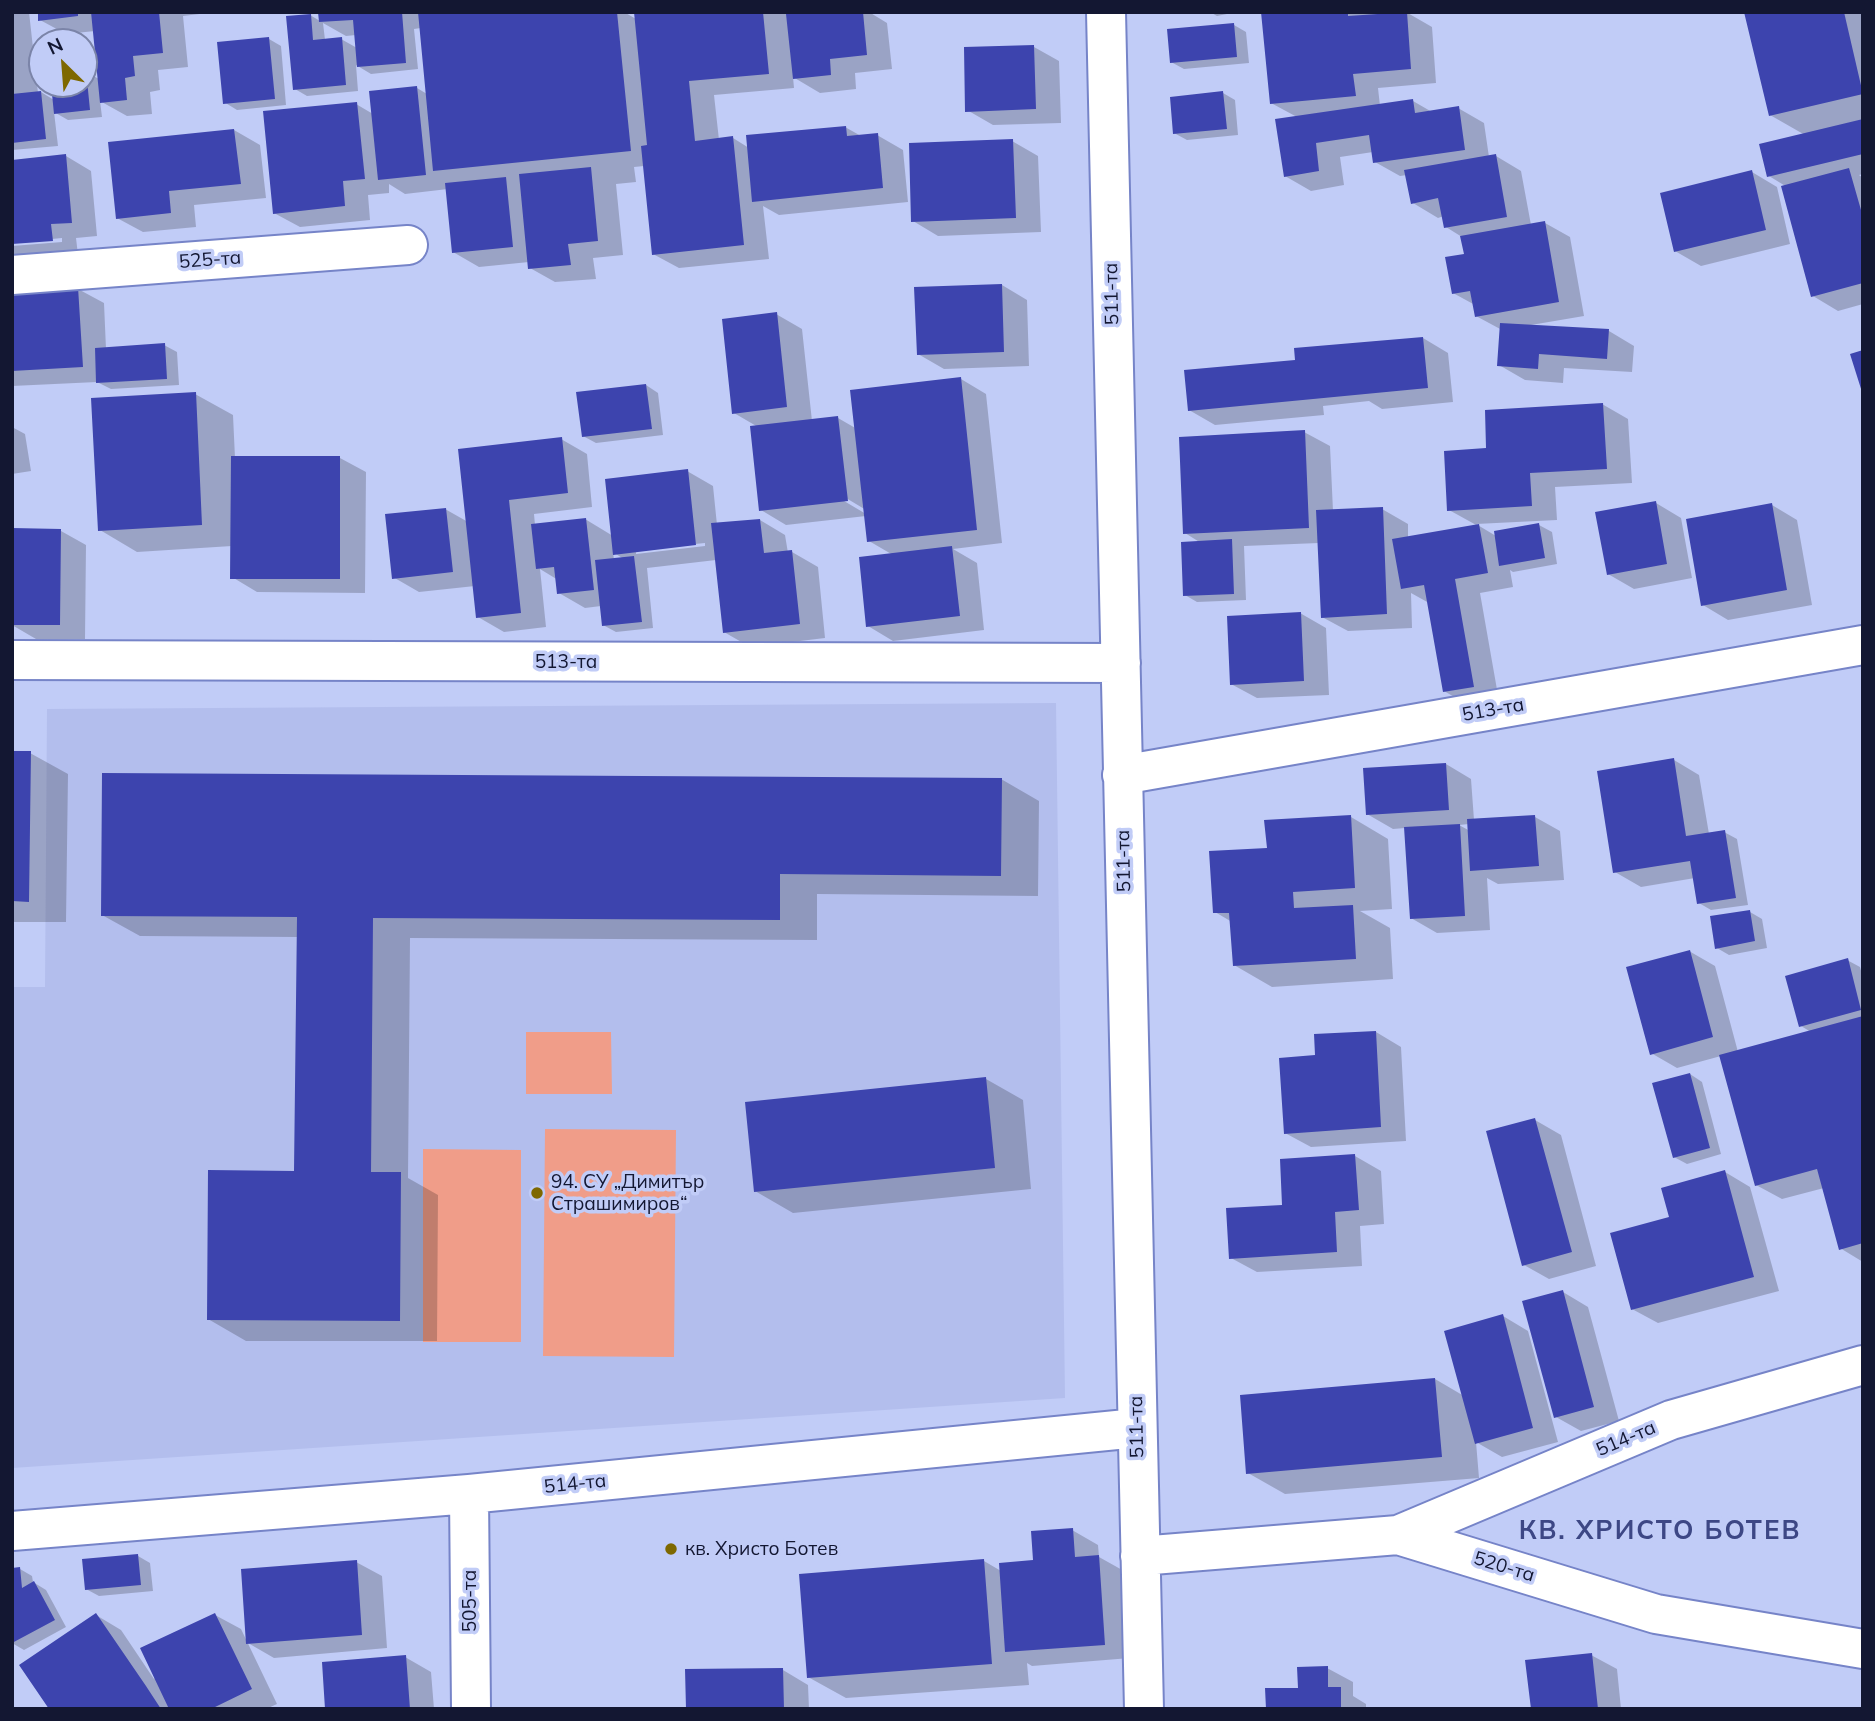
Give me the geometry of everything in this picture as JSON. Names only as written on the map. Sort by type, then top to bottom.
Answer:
[{"type":"street","name":"511-та","points":[[1106,12],[1144,1709]]},
{"type":"street","name":"525-та","points":[[12,275],[408,245]]},
{"type":"street","name":"513-та","points":[[1122,775],[1863,645]]},
{"type":"street","name":"513-та","points":[[12,660],[1121,663]]},
{"type":"street","name":"514-та","points":[[1398,1535],[1671,1420],[1863,1365]]},
{"type":"street","name":"514-та","points":[[12,1531],[469,1494],[1137,1428]]},
{"type":"street","name":"505-та","points":[[469,1494],[471,1709]]},
{"type":"street","name":"520-та","points":[[1140,1556],[1398,1535],[1656,1614],[1863,1649]]},
{"type":"shaded area","name":"94. СУ „Димитър Страшимиров“","points":[[1056,703],[1065,1398],[12,1468],[12,987],[45,987],[47,709]]},
{"type":"shaded area","points":[[526,1032],[611,1032],[612,1094],[526,1094]]},
{"type":"shaded area","points":[[545,1129],[676,1130],[674,1357],[543,1356]]},
{"type":"shaded area","points":[[423,1149],[521,1150],[521,1342],[423,1342]]},
{"type":"building","points":[[38,12],[78,12],[78,16],[38,21]]},
{"type":"building","points":[[91,12],[159,12],[163,53],[133,56],[135,76],[125,78],[127,100],[100,103],[98,28],[93,28]]},
{"type":"building","points":[[318,12],[402,12],[406,63],[357,67],[353,20],[319,22]]},
{"type":"building","points":[[418,12],[617,12],[631,151],[433,171]]},
{"type":"building","points":[[634,12],[763,12],[769,74],[689,81],[695,141],[733,136],[744,245],[652,255],[641,146],[647,145]]},
{"type":"building","points":[[863,12],[867,55],[830,59],[831,75],[793,79],[786,14]]},
{"type":"building","points":[[1261,12],[1348,12],[1348,16],[1407,12],[1411,69],[1353,74],[1356,96],[1270,104]]},
{"type":"building","points":[[1744,12],[1844,12],[1863,94],[1769,116]]},
{"type":"building","points":[[311,14],[313,40],[342,37],[346,85],[293,90],[286,16]]},
{"type":"building","points":[[1234,23],[1237,57],[1170,63],[1167,29]]},
{"type":"building","points":[[269,37],[275,99],[223,104],[217,42]]},
{"type":"building","points":[[1034,45],[1036,109],[965,112],[964,47]]},
{"type":"building","points":[[417,86],[426,175],[378,180],[369,91]]},
{"type":"building","points":[[1223,91],[1227,129],[1173,134],[1170,97]]},
{"type":"building","points":[[28,92],[28,98],[42,98],[46,139],[12,143],[12,94]]},
{"type":"building","points":[[52,98],[89,98],[90,110],[54,114]]},
{"type":"building","points":[[1413,99],[1415,113],[1459,106],[1465,150],[1373,163],[1369,135],[1316,143],[1319,171],[1284,177],[1275,119]]},
{"type":"building","points":[[357,102],[365,179],[343,181],[345,206],[273,214],[263,111]]},
{"type":"building","points":[[1863,119],[1863,154],[1767,177],[1759,144]]},
{"type":"building","points":[[846,126],[847,136],[878,133],[883,188],[752,202],[746,135]]},
{"type":"building","points":[[234,129],[241,184],[169,191],[171,213],[116,219],[108,142]]},
{"type":"building","points":[[1013,139],[1016,218],[911,222],[909,143]]},
{"type":"building","points":[[66,154],[72,223],[51,224],[53,241],[12,244],[12,160]]},
{"type":"building","points":[[1496,154],[1507,217],[1444,228],[1438,198],[1411,204],[1404,170]]},
{"type":"building","points":[[591,167],[598,241],[568,244],[571,265],[528,269],[519,174]]},
{"type":"building","points":[[1849,168],[1863,217],[1863,283],[1811,297],[1781,186]]},
{"type":"building","points":[[1752,170],[1766,230],[1674,252],[1660,193]]},
{"type":"building","points":[[506,177],[513,247],[452,253],[445,183]]},
{"type":"building","points":[[1545,221],[1559,302],[1475,317],[1470,291],[1452,294],[1445,257],[1464,254],[1460,236]]},
{"type":"building","points":[[1002,284],[1004,352],[917,355],[914,287]]},
{"type":"building","points":[[78,287],[83,367],[12,371],[12,291]]},
{"type":"building","points":[[777,312],[787,407],[732,414],[722,319]]},
{"type":"building","points":[[1500,323],[1609,329],[1607,359],[1539,354],[1538,369],[1497,366]]},
{"type":"building","points":[[1423,337],[1428,388],[1188,411],[1184,370],[1295,360],[1294,348]]},
{"type":"building","points":[[165,343],[167,379],[96,383],[95,348]]},
{"type":"building","points":[[1863,350],[1863,392],[1862,392],[1850,354]]},
{"type":"building","points":[[961,377],[977,530],[867,542],[850,390]]},
{"type":"building","points":[[646,384],[652,429],[582,437],[576,392]]},
{"type":"building","points":[[196,392],[202,525],[98,531],[91,398]]},
{"type":"building","points":[[1603,403],[1607,469],[1530,473],[1532,506],[1447,511],[1444,451],[1486,448],[1485,410]]},
{"type":"building","points":[[838,416],[848,501],[759,511],[750,426]]},
{"type":"building","points":[[1305,430],[1309,528],[1183,534],[1179,437]]},
{"type":"building","points":[[562,437],[568,493],[509,500],[521,613],[476,618],[458,449]]},
{"type":"building","points":[[231,456],[340,456],[340,579],[230,579]]},
{"type":"building","points":[[688,469],[696,545],[613,555],[605,479]]},
{"type":"building","points":[[1656,501],[1667,564],[1607,575],[1595,512]]},
{"type":"building","points":[[1772,503],[1787,590],[1701,606],[1686,519]]},
{"type":"building","points":[[1383,507],[1387,614],[1321,618],[1316,510]]},
{"type":"building","points":[[446,508],[453,572],[392,579],[385,514]]},
{"type":"building","points":[[586,518],[594,590],[557,594],[554,567],[536,569],[531,524]]},
{"type":"building","points":[[760,519],[764,553],[792,550],[800,624],[723,633],[711,523]]},
{"type":"building","points":[[1539,523],[1545,558],[1499,566],[1494,531]]},
{"type":"building","points":[[1479,524],[1488,573],[1455,579],[1474,687],[1443,692],[1424,585],[1401,589],[1392,539]]},
{"type":"building","points":[[12,528],[61,529],[60,625],[12,625]]},
{"type":"building","points":[[1232,539],[1234,594],[1183,596],[1181,542]]},
{"type":"building","points":[[952,546],[960,616],[866,627],[859,557]]},
{"type":"building","points":[[634,556],[642,622],[602,626],[595,560]]},
{"type":"building","points":[[1301,612],[1304,681],[1230,685],[1227,616]]},
{"type":"building","points":[[12,751],[31,751],[29,902],[12,901]]},
{"type":"building","points":[[1674,758],[1686,836],[1725,830],[1736,898],[1697,904],[1690,861],[1613,873],[1597,771]]},
{"type":"building","points":[[1446,763],[1449,810],[1366,815],[1363,768]]},
{"type":"building","points":[[102,773],[1002,778],[1001,876],[780,874],[780,920],[373,918],[371,1172],[401,1172],[400,1321],[207,1320],[208,1170],[294,1171],[297,917],[101,916]]},
{"type":"building","points":[[1351,815],[1355,888],[1293,892],[1294,908],[1353,905],[1356,959],[1233,966],[1229,913],[1213,913],[1209,851],[1267,848],[1264,820]]},
{"type":"building","points":[[1535,815],[1539,866],[1470,871],[1467,819]]},
{"type":"building","points":[[1460,824],[1465,916],[1410,919],[1404,827]]},
{"type":"building","points":[[1750,910],[1755,941],[1715,949],[1710,916]]},
{"type":"building","points":[[1690,950],[1713,1037],[1650,1055],[1626,967]]},
{"type":"building","points":[[1848,958],[1861,1010],[1799,1027],[1785,976]]},
{"type":"building","points":[[1863,1016],[1863,1243],[1839,1250],[1817,1169],[1755,1186],[1719,1055]]},
{"type":"building","points":[[1376,1031],[1381,1127],[1284,1134],[1279,1058],[1315,1055],[1314,1034]]},
{"type":"building","points":[[1690,1073],[1710,1148],[1673,1158],[1652,1083]]},
{"type":"building","points":[[986,1077],[995,1168],[754,1192],[745,1102]]},
{"type":"building","points":[[1535,1118],[1572,1252],[1522,1266],[1486,1131]]},
{"type":"building","points":[[1355,1154],[1359,1210],[1335,1212],[1337,1252],[1229,1259],[1226,1208],[1282,1205],[1280,1159]]},
{"type":"building","points":[[1725,1170],[1754,1277],[1631,1310],[1610,1233],[1669,1217],[1661,1188]]},
{"type":"building","points":[[1563,1290],[1594,1407],[1554,1418],[1522,1301]]},
{"type":"building","points":[[1503,1314],[1533,1428],[1475,1444],[1444,1331]]},
{"type":"building","points":[[1435,1378],[1442,1457],[1246,1474],[1240,1395]]},
{"type":"building","points":[[1073,1528],[1075,1557],[1099,1555],[1105,1645],[1005,1652],[999,1563],[1033,1560],[1031,1531]]},
{"type":"building","points":[[138,1554],[141,1585],[85,1590],[82,1559]]},
{"type":"building","points":[[984,1559],[992,1664],[807,1678],[799,1574]]},
{"type":"building","points":[[357,1560],[362,1635],[246,1644],[241,1569]]},
{"type":"building","points":[[20,1567],[22,1588],[34,1581],[55,1620],[12,1643],[12,1568]]},
{"type":"building","points":[[96,1613],[161,1709],[49,1709],[19,1665]]},
{"type":"building","points":[[215,1613],[252,1689],[211,1709],[169,1709],[140,1648]]},
{"type":"building","points":[[1592,1653],[1598,1709],[1531,1709],[1525,1660]]},
{"type":"building","points":[[406,1655],[410,1709],[325,1709],[322,1662]]},
{"type":"building","points":[[1328,1666],[1328,1687],[1341,1687],[1341,1709],[1266,1709],[1265,1688],[1298,1688],[1297,1667]]},
{"type":"building","points":[[783,1668],[784,1709],[686,1709],[685,1669]]},
{"type":"place","name":"94. СУ „Димитър Страшимиров“","points":[[537,1193]]},
{"type":"place","name":"кв. Христо Ботев","points":[[671,1549]]},
{"type":"district","name":"КВ. ХРИСТО БОТЕВ","points":[[1660,1531]]}]
